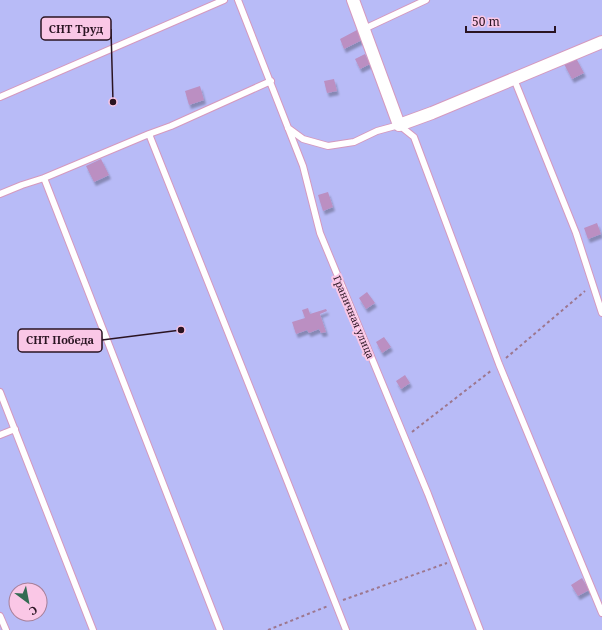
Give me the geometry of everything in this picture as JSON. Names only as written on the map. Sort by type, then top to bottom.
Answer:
[{"type":"street","points":[[353,0],[399,125],[432,113],[602,42]]},
{"type":"lane","points":[[0,97],[224,0]]},
{"type":"lane","name":"Граничная улица","points":[[238,0],[303,166],[320,233],[428,494],[480,630]]},
{"type":"lane","points":[[364,29],[426,0]]},
{"type":"lane","points":[[514,79],[576,233],[602,313]]},
{"type":"lane","points":[[0,194],[44,178],[171,126],[271,81]]},
{"type":"lane","points":[[288,128],[304,139],[328,146],[354,142],[377,132],[399,125],[414,137],[499,364],[602,613]]},
{"type":"lane","points":[[149,134],[346,630]]},
{"type":"lane","points":[[44,178],[220,630]]},
{"type":"lane","points":[[0,392],[92,630]]},
{"type":"lane","points":[[0,435],[15,429]]},
{"type":"lane","points":[[1,621],[6,630]]},
{"type":"path","points":[[405,438],[499,364],[593,285]]},
{"type":"path","points":[[268,630],[335,603],[453,561]]},
{"type":"shaded area","points":[[0,0],[602,0],[602,630],[0,630]]},
{"type":"building","points":[[357,30],[362,40],[344,49],[340,39]]},
{"type":"building","points":[[365,54],[370,64],[360,69],[355,59]]},
{"type":"building","points":[[576,58],[584,73],[572,79],[564,64]]},
{"type":"building","points":[[334,79],[337,91],[327,93],[324,81]]},
{"type":"building","points":[[200,86],[204,100],[189,105],[185,91]]},
{"type":"building","points":[[101,159],[109,175],[94,182],[86,166]]},
{"type":"building","points":[[328,192],[333,207],[323,211],[318,195]]},
{"type":"building","points":[[597,223],[601,234],[588,239],[584,228]]},
{"type":"building","points":[[367,292],[375,303],[366,309],[359,298]]},
{"type":"building","points":[[308,308],[310,314],[326,309],[327,311],[320,314],[326,332],[321,333],[319,329],[309,333],[307,330],[296,334],[292,322],[305,318],[302,310]]},
{"type":"building","points":[[384,337],[391,347],[382,353],[376,342]]},
{"type":"building","points":[[405,375],[410,383],[401,389],[396,381]]},
{"type":"building","points":[[582,578],[589,590],[578,596],[571,585]]},
{"type":"place","name":"СНТ Труд","points":[[113,102]]},
{"type":"place","name":"СНТ Победа","points":[[181,330]]}]
